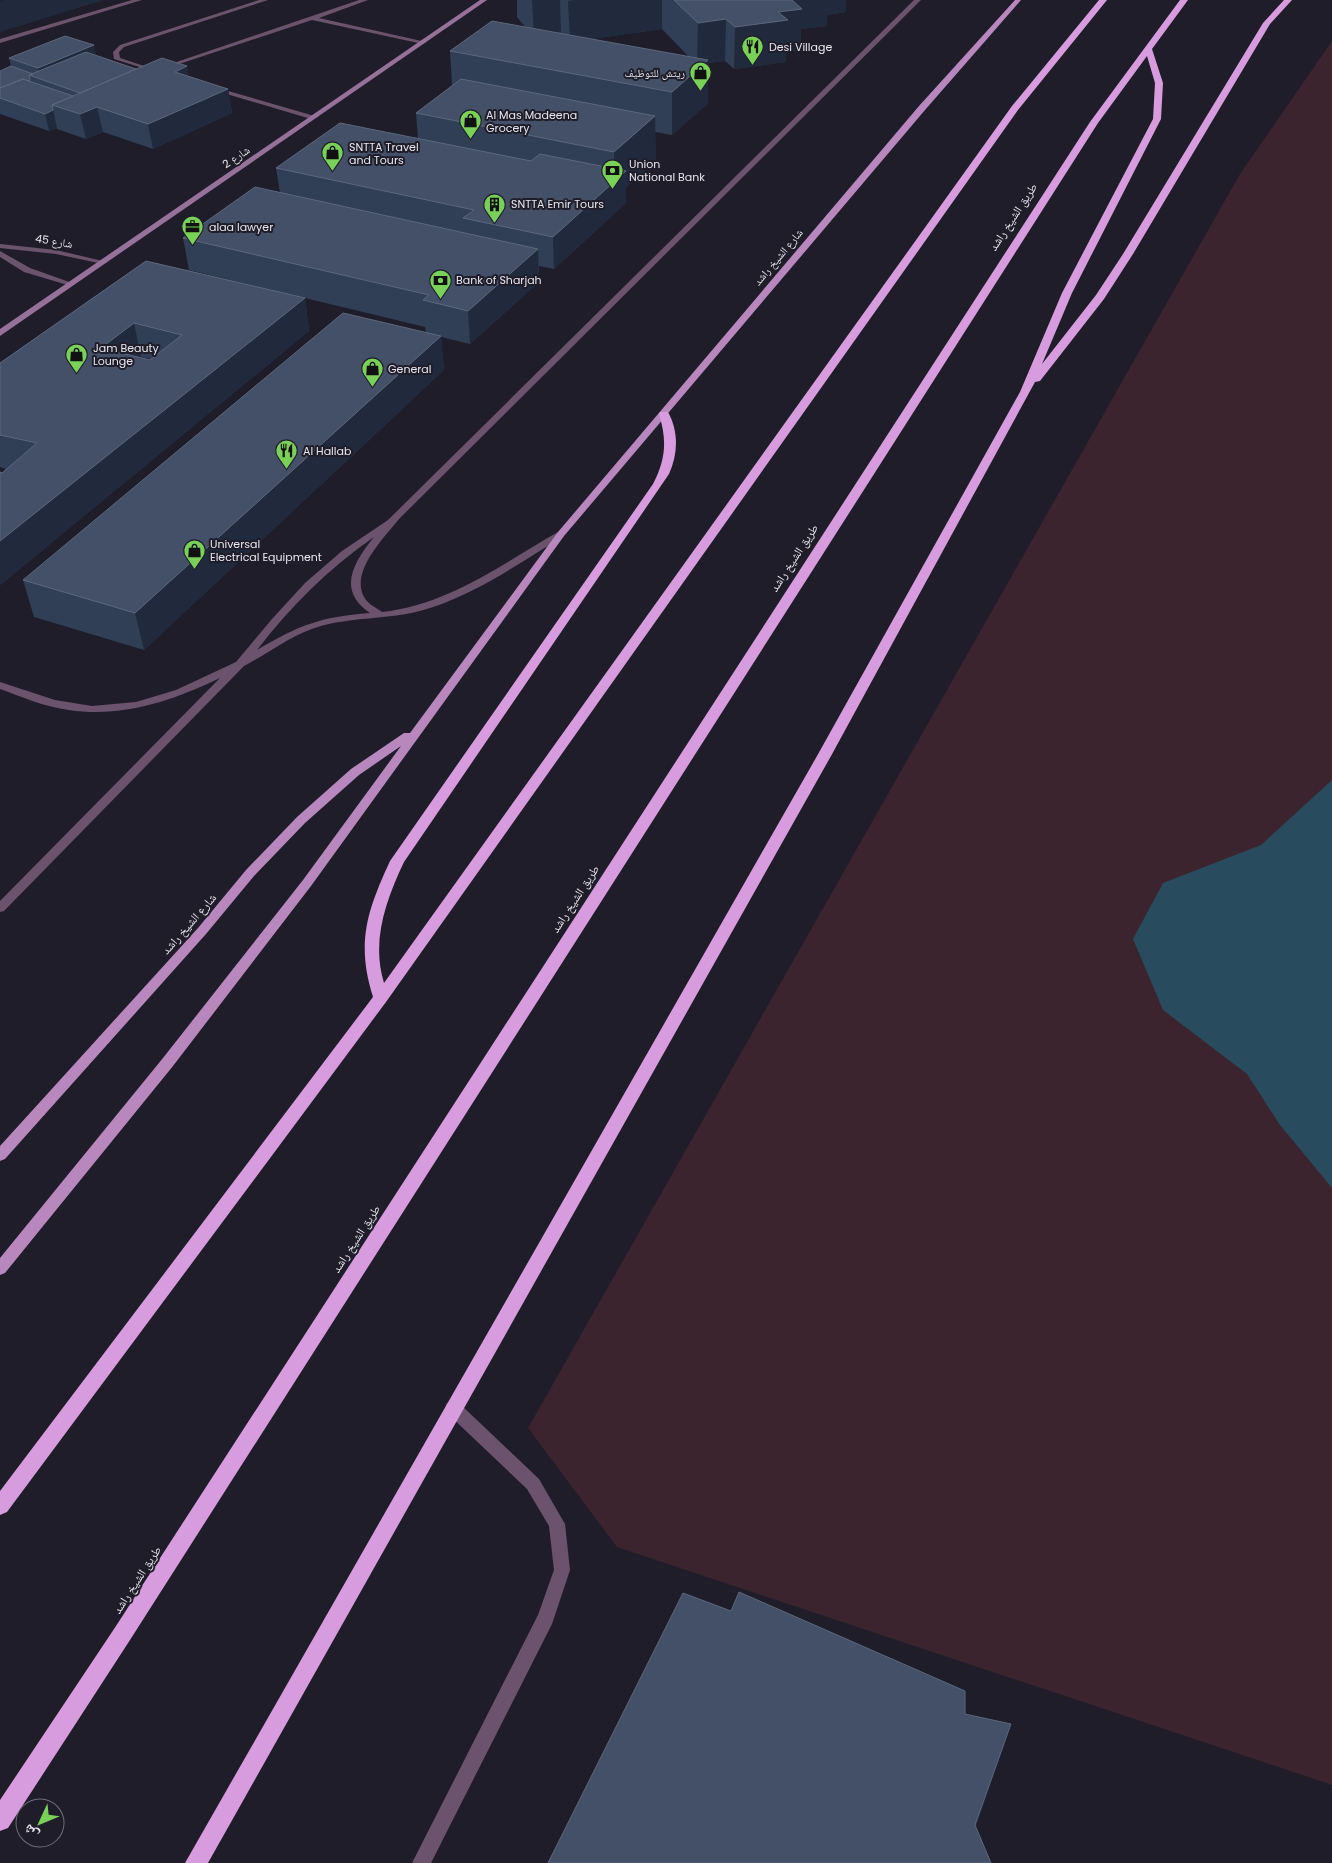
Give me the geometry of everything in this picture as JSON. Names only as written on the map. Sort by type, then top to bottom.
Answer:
[{"type":"highway","points":[[0,1506],[381,998],[1015,108],[1103,0]]},
{"type":"highway","name":"طريق الشيخ راشد","points":[[0,1820],[123,1633],[1094,122],[1184,0]]},
{"type":"highway","points":[[1026,392],[1109,283],[1267,23],[1288,0]]},
{"type":"highway","points":[[196,1863],[824,756],[1026,392],[1067,293],[1156,119],[1161,95],[1158,72],[1148,49]]},
{"type":"highway","points":[[381,998],[371,958],[373,924],[382,891],[397,860],[659,484],[668,466],[672,448],[670,431],[664,414]]},
{"type":"main road","name":"شارع الشيخ راشد","points":[[0,1269],[186,1039],[307,882],[561,534],[922,108],[1018,0]]},
{"type":"main road","name":"شارع الشيخ راشد","points":[[0,1155],[202,931],[250,873],[301,820],[355,772],[416,731]]},
{"type":"street","name":"شارع 2","points":[[0,333],[484,0]]},
{"type":"lane","points":[[0,41],[139,0]]},
{"type":"lane","points":[[162,74],[125,63],[117,59],[116,52],[122,46],[265,0]]},
{"type":"lane","points":[[153,71],[365,0]]},
{"type":"lane","points":[[378,614],[362,602],[355,588],[356,572],[396,517],[918,0]]},
{"type":"lane","points":[[312,18],[423,42]]},
{"type":"lane","points":[[201,85],[314,117]]},
{"type":"lane","name":"شارع 45","points":[[0,246],[56,252],[103,262]]},
{"type":"lane","points":[[0,253],[27,270],[71,284]]},
{"type":"lane","points":[[0,908],[242,662],[273,621],[310,582],[351,547],[396,517]]},
{"type":"lane","points":[[0,685],[68,707],[94,710],[150,703],[175,694],[242,662],[290,634],[317,624],[347,617],[407,612],[447,599],[561,534]]},
{"type":"lane","points":[[421,1863],[546,1618],[562,1570],[557,1524],[533,1484],[453,1408]]},
{"type":"shaded area","points":[[1332,41],[1332,1785],[617,1547],[528,1428],[1240,174]]},
{"type":"water","points":[[1332,780],[1332,1188],[1280,1125],[1247,1074],[1163,1010],[1133,939],[1163,883],[1261,845]]},
{"type":"building","points":[[674,0],[792,0],[802,9],[778,12],[788,20],[735,27],[726,19],[698,23]]},
{"type":"building","points":[[492,21],[708,60],[672,92],[450,51]]},
{"type":"building","points":[[65,36],[94,45],[38,68],[9,58]]},
{"type":"building","points":[[86,52],[136,69],[80,93],[29,75]]},
{"type":"building","points":[[162,58],[187,66],[175,72],[228,89],[148,124],[97,107],[80,114],[52,105]]},
{"type":"building","points":[[11,66],[33,74],[29,75],[29,81],[23,79],[0,88],[0,71]]},
{"type":"building","points":[[23,79],[73,96],[52,105],[53,110],[45,114],[0,98],[0,88]]},
{"type":"building","points":[[461,79],[655,116],[614,152],[416,113]]},
{"type":"building","points":[[340,123],[531,161],[540,154],[626,171],[553,237],[463,218],[474,210],[276,168]]},
{"type":"building","points":[[255,187],[538,249],[468,311],[423,300],[429,295],[183,238]]},
{"type":"building","points":[[146,261],[305,298],[0,541],[0,472],[2,473],[37,443],[0,435],[0,363]],"holes":[[[134,323],[182,335],[150,360],[101,348]]]},
{"type":"building","points":[[343,313],[441,336],[135,613],[23,580]]},
{"type":"building","points":[[739,1592],[965,1691],[965,1714],[1011,1724],[975,1825],[991,1863],[548,1863],[683,1593],[731,1611]]},
{"type":"place","name":"Desi Village","points":[[753,66]]},
{"type":"place","name":"ريتش للتوظيف","points":[[701,92]]},
{"type":"place","name":"Al Mas Madeena Grocery","points":[[470,140]]},
{"type":"place","name":"SNTTA Travel and Tours","points":[[333,172]]},
{"type":"place","name":"Union National Bank","points":[[613,189]]},
{"type":"place","name":"SNTTA Emir Tours","points":[[495,223]]},
{"type":"place","name":"alaa lawyer","points":[[193,246]]},
{"type":"place","name":"Bank of Sharjah","points":[[440,299]]},
{"type":"place","name":"Jam Beauty Lounge","points":[[77,373]]},
{"type":"place","name":"General","points":[[372,388]]},
{"type":"place","name":"Al Hallab","points":[[287,470]]},
{"type":"place","name":"Universal Electrical Equipment","points":[[194,569]]}]
